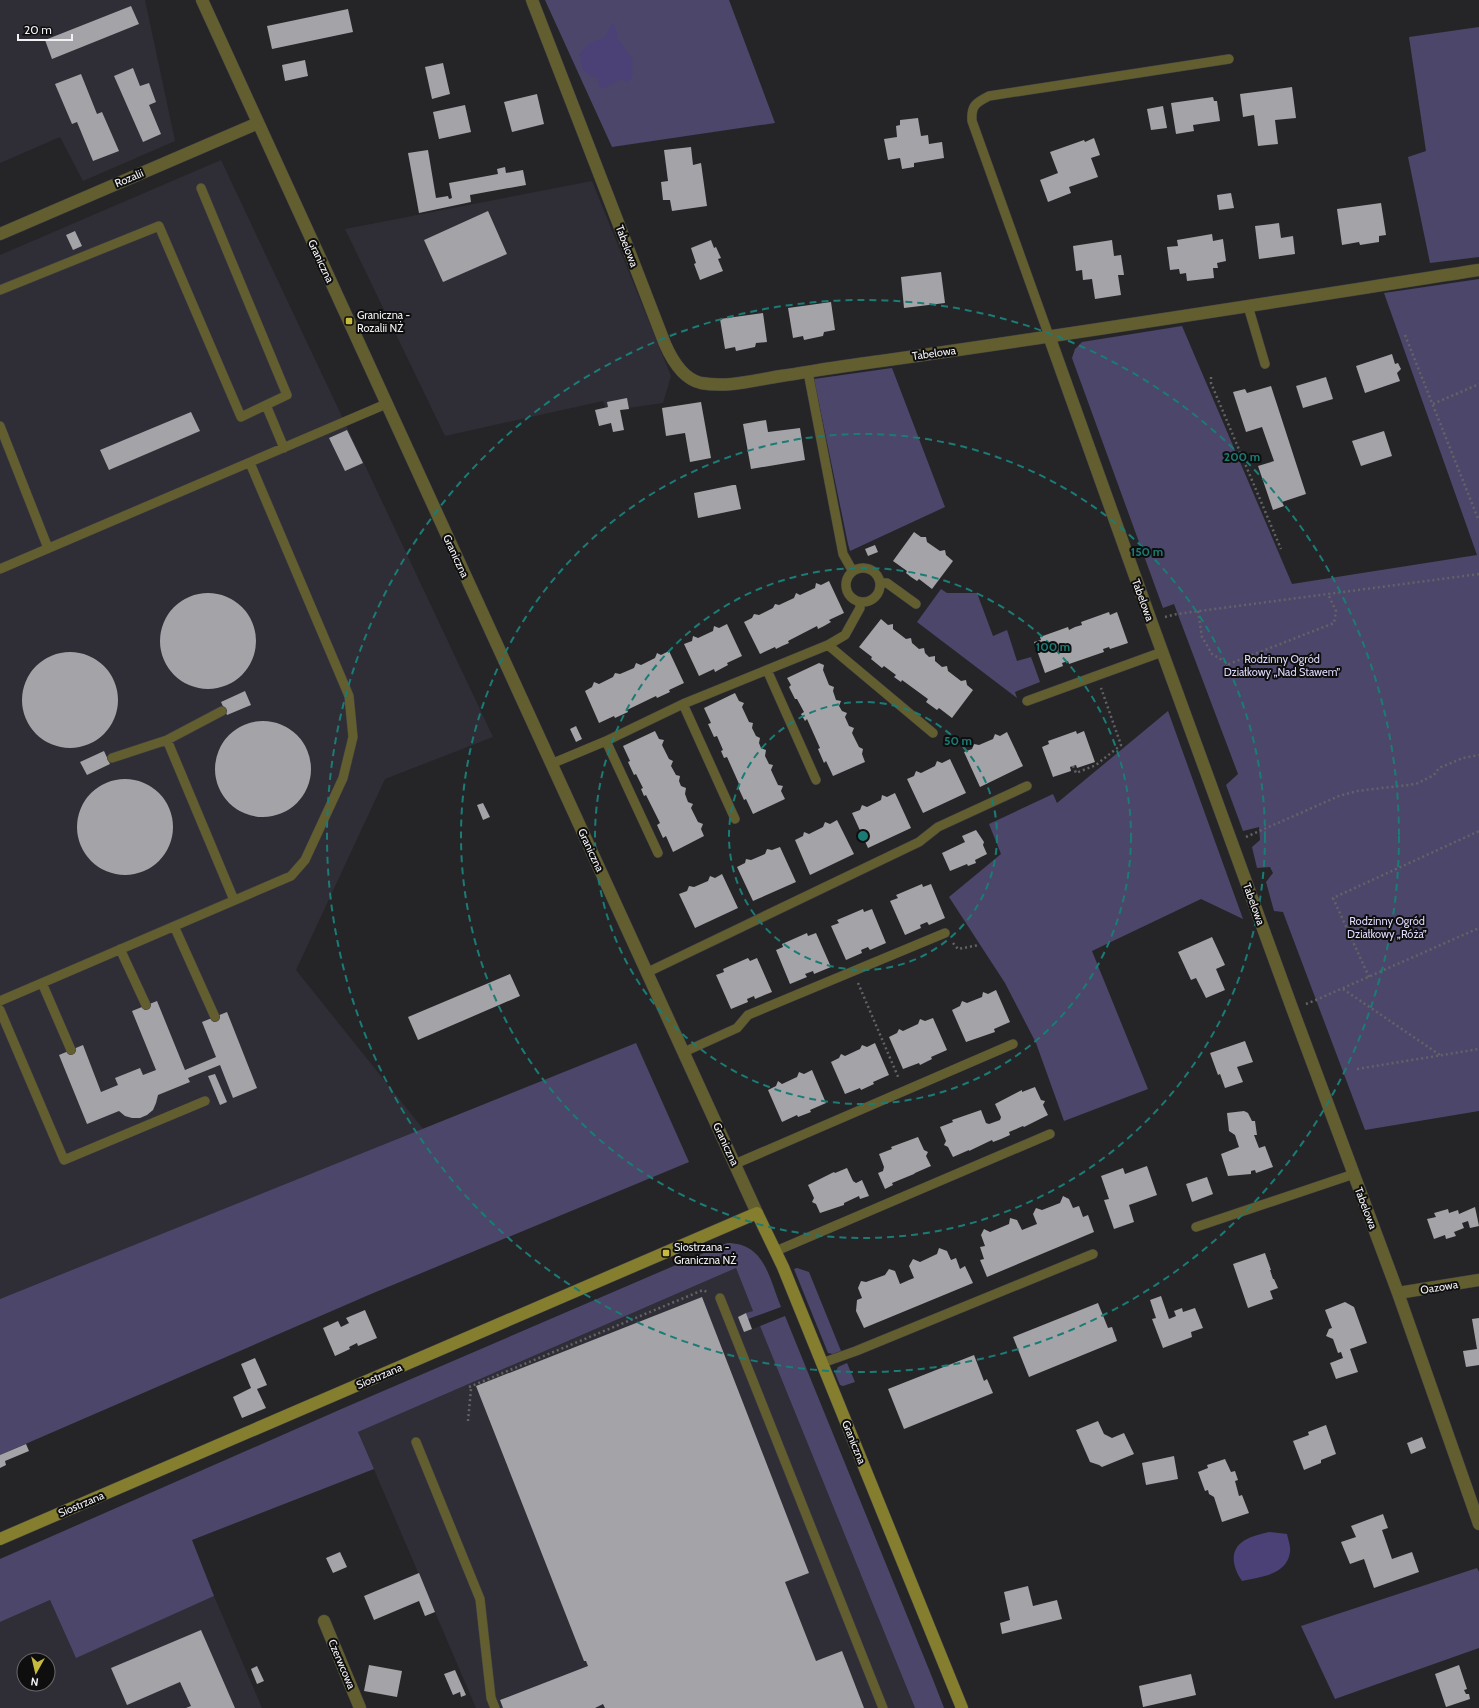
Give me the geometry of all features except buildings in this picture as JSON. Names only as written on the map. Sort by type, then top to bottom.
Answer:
[{"type":"street","name":"Graniczna","points":[[202,0],[646,973],[776,1251],[962,1708]]},
{"type":"street","name":"Tabelowa","points":[[532,0],[672,359],[688,377],[699,382],[727,385],[1049,336],[1232,843],[1398,1293],[1473,1490],[1479,1524]]},
{"type":"street","name":"Rozalii","points":[[0,234],[258,123]]},
{"type":"street","points":[[1049,336],[1479,270]]},
{"type":"street","name":"Siostrzana","points":[[0,1538],[757,1213]]},
{"type":"street","name":"Oazowa","points":[[1398,1293],[1479,1280]]},
{"type":"street","name":"Czerwcowa","points":[[324,1621],[360,1708]]},
{"type":"lane","points":[[1049,336],[972,121],[972,111],[977,102],[989,96],[1229,59]]},
{"type":"lane","points":[[0,290],[159,226],[241,417],[287,395],[201,188]]},
{"type":"lane","points":[[1248,306],[1266,364]]},
{"type":"lane","points":[[808,372],[843,554],[852,570]]},
{"type":"lane","points":[[0,569],[386,404]]},
{"type":"lane","points":[[266,405],[284,448]]},
{"type":"lane","points":[[0,426],[48,548]]},
{"type":"lane","points":[[0,1001],[291,876],[305,860],[343,778],[353,737],[349,696],[250,463]]},
{"type":"lane","points":[[858,568],[868,568],[877,575],[880,583],[879,591],[876,596],[866,602],[854,600],[846,591],[846,580],[852,570],[858,568]]},
{"type":"lane","points":[[880,583],[887,584],[916,604]]},
{"type":"lane","points":[[551,764],[606,741],[684,704],[828,645],[845,635],[860,608],[860,602]]},
{"type":"lane","points":[[828,645],[933,733]]},
{"type":"lane","points":[[1027,701],[1162,652]]},
{"type":"lane","points":[[767,670],[816,780]]},
{"type":"lane","points":[[684,704],[735,819]]},
{"type":"lane","points":[[112,758],[167,740],[222,710]]},
{"type":"lane","points":[[167,740],[234,900]]},
{"type":"lane","points":[[606,741],[658,853]]},
{"type":"lane","points":[[646,973],[919,842],[938,827],[1027,786]]},
{"type":"lane","points":[[174,926],[214,1017]]},
{"type":"lane","points":[[684,1052],[737,1028],[748,1015],[945,933]]},
{"type":"lane","points":[[120,949],[146,1005]]},
{"type":"lane","points":[[42,982],[71,1050]]},
{"type":"lane","points":[[0,1010],[64,1160],[205,1101]]},
{"type":"lane","points":[[735,1164],[1013,1044]]},
{"type":"lane","points":[[776,1251],[1050,1134]]},
{"type":"lane","points":[[1196,1227],[1354,1174]]},
{"type":"lane","points":[[822,1363],[863,1348],[1093,1254]]},
{"type":"lane","points":[[720,1298],[883,1708]]},
{"type":"lane","points":[[416,1442],[480,1599],[491,1698],[495,1708]]},
{"type":"path","points":[[1405,335],[1479,521]]},
{"type":"path","points":[[1211,376],[1211,383],[1281,548]]},
{"type":"path","points":[[1433,404],[1479,384]]},
{"type":"path","points":[[1151,622],[1177,614],[1479,574]]},
{"type":"path","points":[[1198,611],[1202,637],[1212,654],[1229,664],[1334,624],[1336,611],[1328,594]]},
{"type":"path","points":[[1073,766],[1076,773],[1096,765],[1121,745],[1097,676]]},
{"type":"path","points":[[1232,843],[1339,796],[1357,791],[1416,784],[1434,775],[1439,768],[1462,758],[1479,755]]},
{"type":"path","points":[[1369,977],[1334,898],[1479,831]]},
{"type":"path","points":[[1316,1000],[1479,928]]},
{"type":"path","points":[[945,933],[958,949],[979,945]]},
{"type":"path","points":[[853,971],[904,1091]]},
{"type":"path","points":[[1343,989],[1440,1055]]},
{"type":"path","points":[[1357,1069],[1479,1049]]},
{"type":"path","points":[[468,1421],[471,1389],[469,1386],[703,1290],[720,1298]]},
{"type":"shaded area","points":[[0,0],[145,0],[175,141],[83,181],[60,137],[0,163]]},
{"type":"shaded area","points":[[612,23],[616,29],[618,39],[633,60],[632,74],[631,79],[627,82],[621,79],[604,88],[600,87],[597,77],[591,76],[583,70],[579,56],[590,44],[605,37]]},
{"type":"shaded area","points":[[221,160],[493,737],[385,779],[296,970],[424,1130],[0,1299],[0,255]]},
{"type":"shaded area","points":[[592,181],[671,376],[663,403],[607,411],[603,401],[445,436],[345,229]]},
{"type":"shaded area","points":[[736,1268],[753,1311],[739,1317],[752,1329],[760,1326],[915,1708],[476,1708],[358,1432]]},
{"type":"shaded area","points":[[1269,1532],[1287,1534],[1290,1545],[1288,1560],[1284,1566],[1272,1574],[1242,1581],[1236,1571],[1234,1554],[1236,1549],[1245,1540]]},
{"type":"shaded area","points":[[214,1596],[262,1708],[0,1708],[0,1622],[50,1600],[76,1657]]},
{"type":"green space","points":[[545,0],[729,0],[775,123],[612,147]]},
{"type":"green space","points":[[1479,27],[1479,257],[1430,263],[1408,157],[1426,151],[1409,37]]},
{"type":"green space","points":[[1479,279],[1479,1111],[1365,1130],[1283,912],[1274,911],[1266,882],[1273,873],[1270,867],[1257,868],[1252,847],[1260,840],[1259,827],[1243,831],[1226,785],[1238,774],[1174,604],[1163,608],[1072,358],[1075,349],[1082,342],[1182,326],[1292,584],[1477,555],[1384,293]]},
{"type":"green space","points":[[892,368],[945,507],[850,551],[814,379]]},
{"type":"green space","points":[[941,589],[947,593],[977,593],[993,636],[1007,630],[1017,661],[1031,657],[1040,682],[1015,692],[1017,698],[917,622]]},
{"type":"green space","points":[[1168,711],[1243,919],[1201,899],[1092,951],[1148,1089],[1064,1121],[1036,1043],[1005,983],[949,897],[1001,854],[989,824],[1053,794],[1057,803]]},
{"type":"green space","points":[[636,1043],[689,1162],[371,1294],[0,1455],[0,1299]]},
{"type":"green space","points":[[727,1243],[740,1245],[750,1249],[758,1256],[769,1274],[781,1307],[748,1319],[746,1313],[753,1311],[736,1268],[358,1432],[374,1469],[192,1540],[214,1596],[76,1658],[50,1600],[0,1622],[0,1559],[346,1407]]},
{"type":"green space","points":[[797,1268],[809,1272],[841,1351],[833,1354],[828,1353],[794,1269]]},
{"type":"green space","points":[[785,1316],[944,1708],[915,1708],[760,1326]]},
{"type":"green space","points":[[847,1363],[855,1382],[843,1386],[840,1385],[835,1373],[838,1367]]},
{"type":"green space","points":[[1477,1568],[1479,1572],[1479,1648],[1335,1699],[1301,1626]]},
{"type":"place","name":"Graniczna - Rozalii NŻ","points":[[349,321]]},
{"type":"place","name":"Siostrzana - Graniczna NŻ","points":[[666,1253]]},
{"type":"park label","name":"Rodzinny Ogród Działkowy „Nad Stawem”","points":[[1282,665]]},
{"type":"park label","name":"Rodzinny Ogród Działkowy „Róża”","points":[[1387,927]]}]
